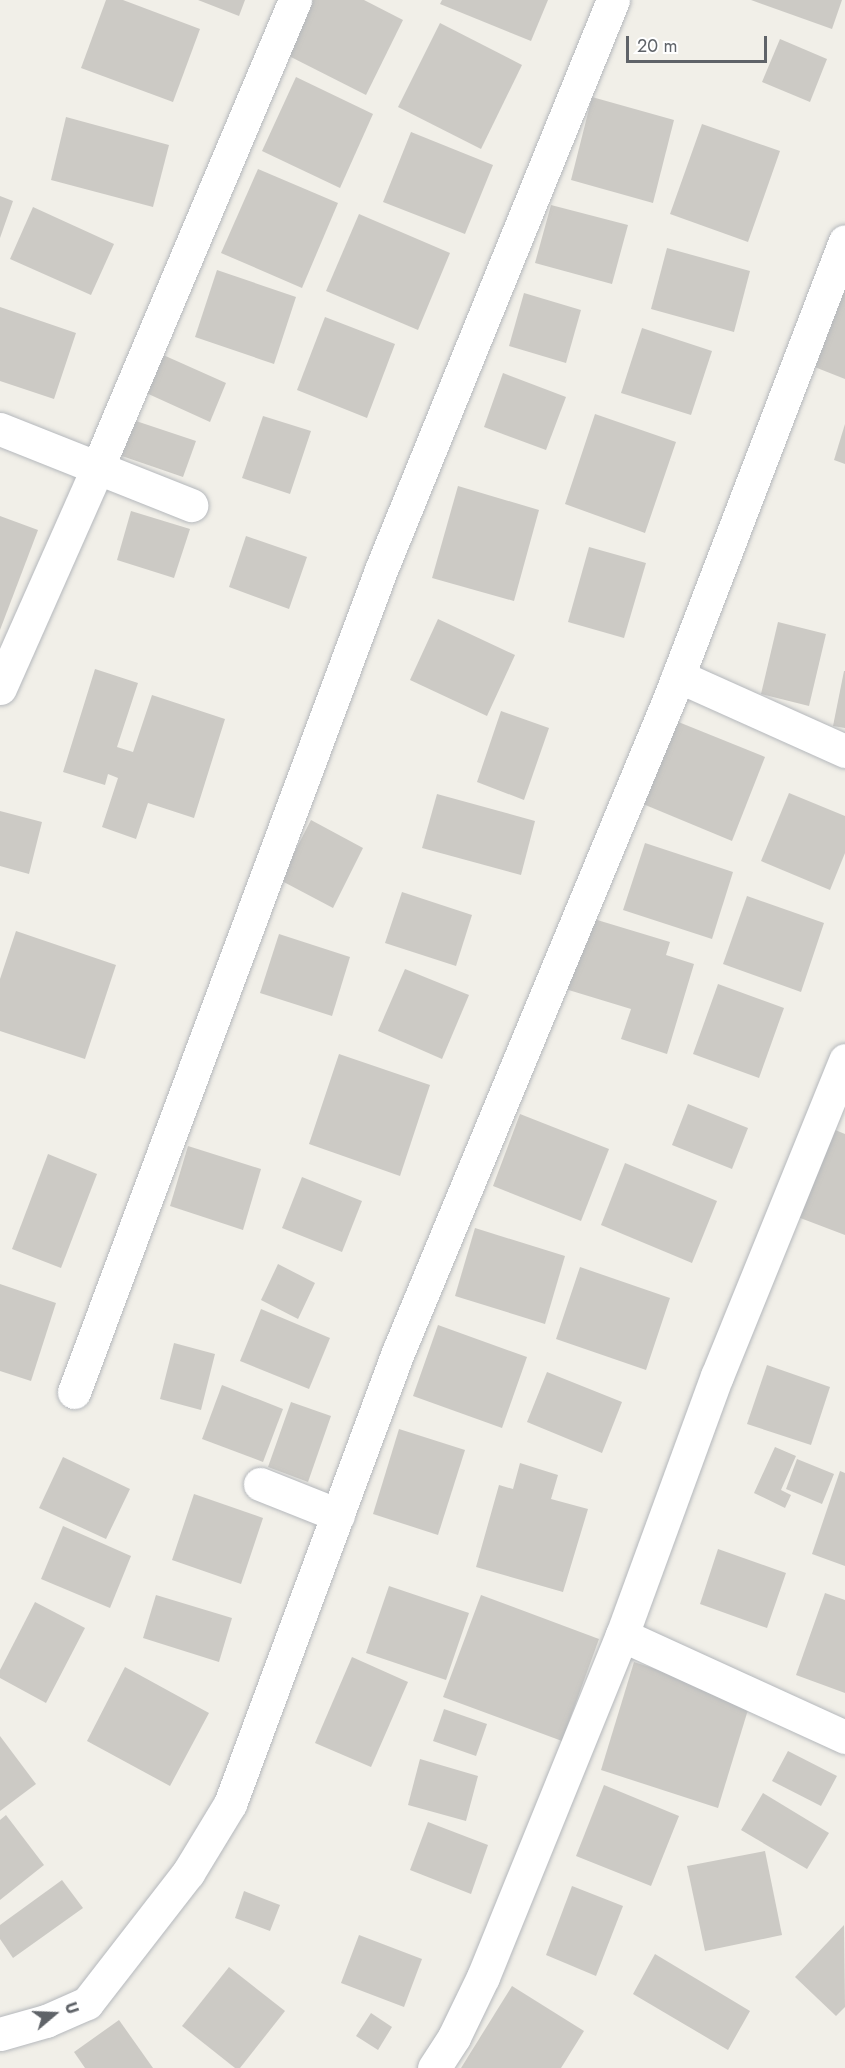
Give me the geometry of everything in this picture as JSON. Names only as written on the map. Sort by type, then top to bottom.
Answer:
[{"type":"street","points":[[0,688],[97,469],[295,0]]},
{"type":"street","points":[[74,1392],[381,570],[613,0]]},
{"type":"street","points":[[0,2034],[46,2022],[87,2003],[188,1873],[230,1804],[399,1350],[678,676],[845,241]]},
{"type":"street","points":[[0,429],[191,505]]},
{"type":"street","points":[[678,676],[845,751]]},
{"type":"street","points":[[434,2068],[454,2037],[483,1977],[622,1635],[717,1376],[845,1060]]},
{"type":"street","points":[[260,1484],[338,1515]]},
{"type":"street","points":[[622,1635],[845,1737]]},
{"type":"building","points":[[106,0],[123,0],[200,29],[173,102],[81,68]]},
{"type":"building","points":[[198,0],[245,0],[239,16]]},
{"type":"building","points":[[311,0],[364,0],[403,20],[366,95],[285,54]]},
{"type":"building","points":[[442,0],[548,0],[531,41],[440,4]]},
{"type":"building","points":[[751,0],[842,0],[832,29]]},
{"type":"building","points":[[440,23],[522,65],[481,149],[398,107]]},
{"type":"building","points":[[780,39],[827,59],[810,102],[762,82]]},
{"type":"building","points":[[296,77],[373,114],[340,188],[262,151]]},
{"type":"building","points":[[592,97],[674,120],[653,203],[571,180]]},
{"type":"building","points":[[66,117],[169,145],[153,207],[51,180]]},
{"type":"building","points":[[702,124],[780,151],[748,242],[670,214]]},
{"type":"building","points":[[411,132],[493,165],[465,234],[383,202]]},
{"type":"building","points":[[258,169],[338,203],[302,288],[221,253]]},
{"type":"building","points":[[0,196],[13,201],[0,238]]},
{"type":"building","points":[[551,205],[628,225],[612,284],[535,263]]},
{"type":"building","points":[[33,207],[114,244],[91,295],[10,259]]},
{"type":"building","points":[[359,214],[450,253],[418,330],[326,291]]},
{"type":"building","points":[[667,248],[750,271],[734,332],[651,309]]},
{"type":"building","points":[[217,270],[296,297],[274,364],[195,337]]},
{"type":"building","points":[[845,275],[845,379],[807,364]]},
{"type":"building","points":[[524,293],[581,310],[566,363],[509,346]]},
{"type":"building","points":[[0,307],[76,333],[54,399],[0,381]]},
{"type":"building","points":[[325,317],[395,344],[367,418],[297,390]]},
{"type":"building","points":[[642,328],[712,351],[691,415],[621,393]]},
{"type":"building","points":[[161,354],[226,383],[210,422],[144,392]]},
{"type":"building","points":[[503,373],[566,397],[546,450],[484,427]]},
{"type":"building","points":[[595,414],[676,442],[645,533],[565,504]]},
{"type":"building","points":[[263,416],[311,431],[290,494],[242,478]]},
{"type":"building","points":[[130,419],[196,441],[183,477],[119,455]]},
{"type":"building","points":[[845,424],[845,464],[834,460]]},
{"type":"building","points":[[458,486],[539,510],[514,601],[432,578]]},
{"type":"building","points":[[131,511],[190,529],[174,578],[117,560]]},
{"type":"building","points":[[0,516],[38,530],[0,630]]},
{"type":"building","points":[[246,536],[307,557],[289,609],[229,587]]},
{"type":"building","points":[[589,547],[646,563],[624,638],[568,622]]},
{"type":"building","points":[[438,619],[515,655],[487,716],[410,680]]},
{"type":"building","points":[[778,622],[826,634],[809,706],[761,694]]},
{"type":"building","points":[[95,669],[138,683],[117,747],[133,752],[152,695],[225,719],[194,818],[148,803],[136,839],[102,827],[118,778],[108,774],[105,785],[63,772]]},
{"type":"building","points":[[845,671],[845,728],[833,726]]},
{"type":"building","points":[[501,711],[549,728],[524,800],[477,782]]},
{"type":"building","points":[[676,721],[765,757],[732,841],[643,804]]},
{"type":"building","points":[[789,793],[845,816],[845,853],[830,890],[761,861]]},
{"type":"building","points":[[437,794],[535,821],[521,875],[422,848]]},
{"type":"building","points":[[0,811],[42,822],[29,874],[0,866]]},
{"type":"building","points":[[311,820],[363,848],[333,908],[280,880]]},
{"type":"building","points":[[645,843],[733,872],[712,939],[623,910]]},
{"type":"building","points":[[402,892],[472,915],[456,966],[385,943]]},
{"type":"building","points":[[747,896],[824,923],[801,992],[723,964]]},
{"type":"building","points":[[584,916],[670,942],[666,955],[694,964],[667,1054],[621,1039],[631,1009],[562,988]]},
{"type":"building","points":[[16,931],[116,965],[85,1059],[0,1031],[0,979]]},
{"type":"building","points":[[279,934],[350,957],[332,1016],[260,993]]},
{"type":"building","points":[[405,969],[469,995],[442,1059],[378,1031]]},
{"type":"building","points":[[718,984],[784,1008],[759,1078],[693,1054]]},
{"type":"building","points":[[339,1054],[430,1085],[400,1176],[309,1144]]},
{"type":"building","points":[[688,1104],[748,1128],[732,1169],[672,1145]]},
{"type":"building","points":[[520,1114],[609,1149],[581,1221],[493,1186]]},
{"type":"building","points":[[828,1127],[845,1134],[845,1235],[795,1216]]},
{"type":"building","points":[[188,1146],[261,1169],[243,1230],[170,1206]]},
{"type":"building","points":[[48,1154],[97,1174],[61,1268],[12,1249]]},
{"type":"building","points":[[625,1163],[717,1201],[692,1263],[601,1225]]},
{"type":"building","points":[[302,1177],[362,1201],[342,1252],[282,1228]]},
{"type":"building","points":[[475,1228],[565,1256],[545,1324],[455,1296]]},
{"type":"building","points":[[278,1264],[315,1283],[298,1319],[261,1300]]},
{"type":"building","points":[[580,1267],[670,1298],[646,1370],[556,1339]]},
{"type":"building","points":[[0,1284],[56,1303],[31,1381],[0,1371]]},
{"type":"building","points":[[261,1309],[330,1338],[309,1389],[240,1361]]},
{"type":"building","points":[[438,1325],[527,1357],[502,1428],[413,1396]]},
{"type":"building","points":[[174,1343],[215,1354],[201,1410],[160,1399]]},
{"type":"building","points":[[767,1365],[830,1387],[811,1445],[747,1424]]},
{"type":"building","points":[[547,1372],[622,1402],[602,1453],[527,1422]]},
{"type":"building","points":[[222,1385],[283,1409],[263,1462],[202,1439]]},
{"type":"building","points":[[291,1402],[331,1416],[308,1482],[268,1467]]},
{"type":"building","points":[[399,1429],[465,1450],[438,1535],[373,1514]]},
{"type":"building","points":[[775,1447],[796,1456],[781,1490],[791,1495],[785,1508],[754,1493]]},
{"type":"building","points":[[63,1457],[130,1489],[106,1539],[39,1508]]},
{"type":"building","points":[[797,1459],[834,1474],[822,1504],[786,1489]]},
{"type":"building","points":[[520,1463],[558,1475],[551,1499],[588,1509],[563,1592],[476,1567],[499,1485],[513,1489]]},
{"type":"building","points":[[840,1471],[845,1473],[845,1566],[812,1554]]},
{"type":"building","points":[[194,1494],[263,1518],[241,1584],[172,1560]]},
{"type":"building","points":[[63,1526],[131,1556],[110,1608],[41,1579]]},
{"type":"building","points":[[718,1549],[786,1573],[767,1628],[700,1604]]},
{"type":"building","points":[[389,1586],[469,1613],[446,1680],[366,1653]]},
{"type":"building","points":[[825,1593],[845,1600],[845,1693],[796,1675]]},
{"type":"building","points":[[156,1595],[232,1618],[219,1662],[143,1638]]},
{"type":"building","points":[[481,1595],[599,1639],[562,1741],[443,1697]]},
{"type":"building","points":[[35,1602],[85,1628],[46,1703],[0,1678],[0,1670]]},
{"type":"building","points":[[352,1657],[408,1682],[371,1767],[315,1743]]},
{"type":"building","points":[[634,1662],[751,1700],[718,1808],[601,1770]]},
{"type":"building","points":[[125,1667],[209,1713],[170,1786],[87,1741]]},
{"type":"building","points":[[444,1709],[487,1724],[476,1756],[433,1741]]},
{"type":"building","points":[[0,1736],[36,1784],[0,1811]]},
{"type":"building","points":[[788,1751],[837,1776],[821,1806],[772,1781]]},
{"type":"building","points":[[420,1759],[478,1776],[466,1821],[408,1805]]},
{"type":"building","points":[[604,1785],[679,1816],[651,1886],[576,1856]]},
{"type":"building","points":[[763,1793],[829,1833],[807,1869],[741,1830]]},
{"type":"building","points":[[6,1815],[44,1865],[0,1900],[0,1820]]},
{"type":"building","points":[[428,1822],[488,1845],[471,1894],[410,1870]]},
{"type":"building","points":[[765,1851],[782,1935],[705,1951],[687,1866]]},
{"type":"building","points":[[62,1880],[83,1908],[13,1958],[0,1939],[0,1925]]},
{"type":"building","points":[[572,1886],[623,1906],[596,1976],[546,1955]]},
{"type":"building","points":[[244,1891],[280,1905],[270,1931],[235,1918]]},
{"type":"building","points":[[844,1925],[845,2007],[836,2016],[795,1977]]},
{"type":"building","points":[[359,1935],[422,1959],[404,2007],[341,1983]]},
{"type":"building","points":[[655,1954],[750,2011],[728,2050],[633,1994]]},
{"type":"building","points":[[229,1967],[285,2011],[240,2068],[235,2068],[182,2026]]},
{"type":"building","points":[[512,1986],[584,2031],[561,2068],[461,2068]]},
{"type":"building","points":[[371,2013],[392,2027],[378,2050],[356,2036]]},
{"type":"building","points":[[119,2020],[153,2068],[85,2068],[74,2052]]}]
